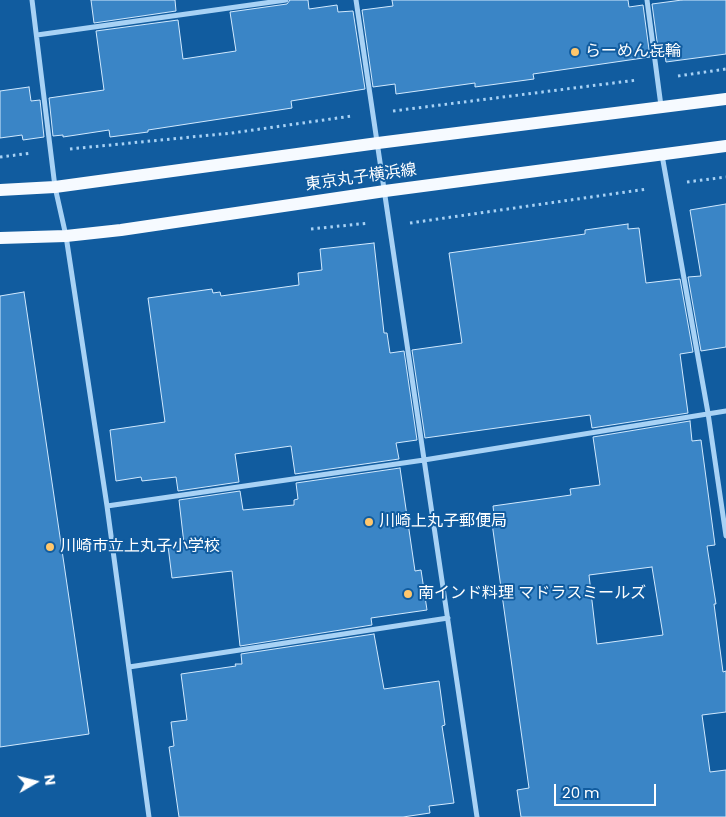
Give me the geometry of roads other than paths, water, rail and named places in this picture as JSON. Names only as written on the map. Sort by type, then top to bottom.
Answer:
[{"type":"main road","name":"東京丸子横浜線","points":[[0,190],[55,187],[378,143],[726,99]]},
{"type":"main road","name":"東京丸子横浜線","points":[[0,238],[66,236],[121,230],[385,191],[726,146]]},
{"type":"street","points":[[32,0],[55,187],[66,236],[107,506],[149,817]]},
{"type":"street","points":[[37,35],[286,0]]},
{"type":"street","points":[[356,0],[477,817]]},
{"type":"street","points":[[647,0],[661,108]]},
{"type":"street","points":[[662,154],[708,413],[726,536]]},
{"type":"street","points":[[107,506],[424,460],[726,411]]},
{"type":"street","points":[[129,667],[448,618]]},
{"type":"place","name":"らーめん㐂輪","points":[[575,52]]},
{"type":"place","name":"川崎上丸子郵便局","points":[[369,522]]},
{"type":"place","name":"川崎市立上丸子小学校","points":[[50,547]]},
{"type":"place","name":"南インド料理 マドラスミールズ","points":[[408,594]]}]
